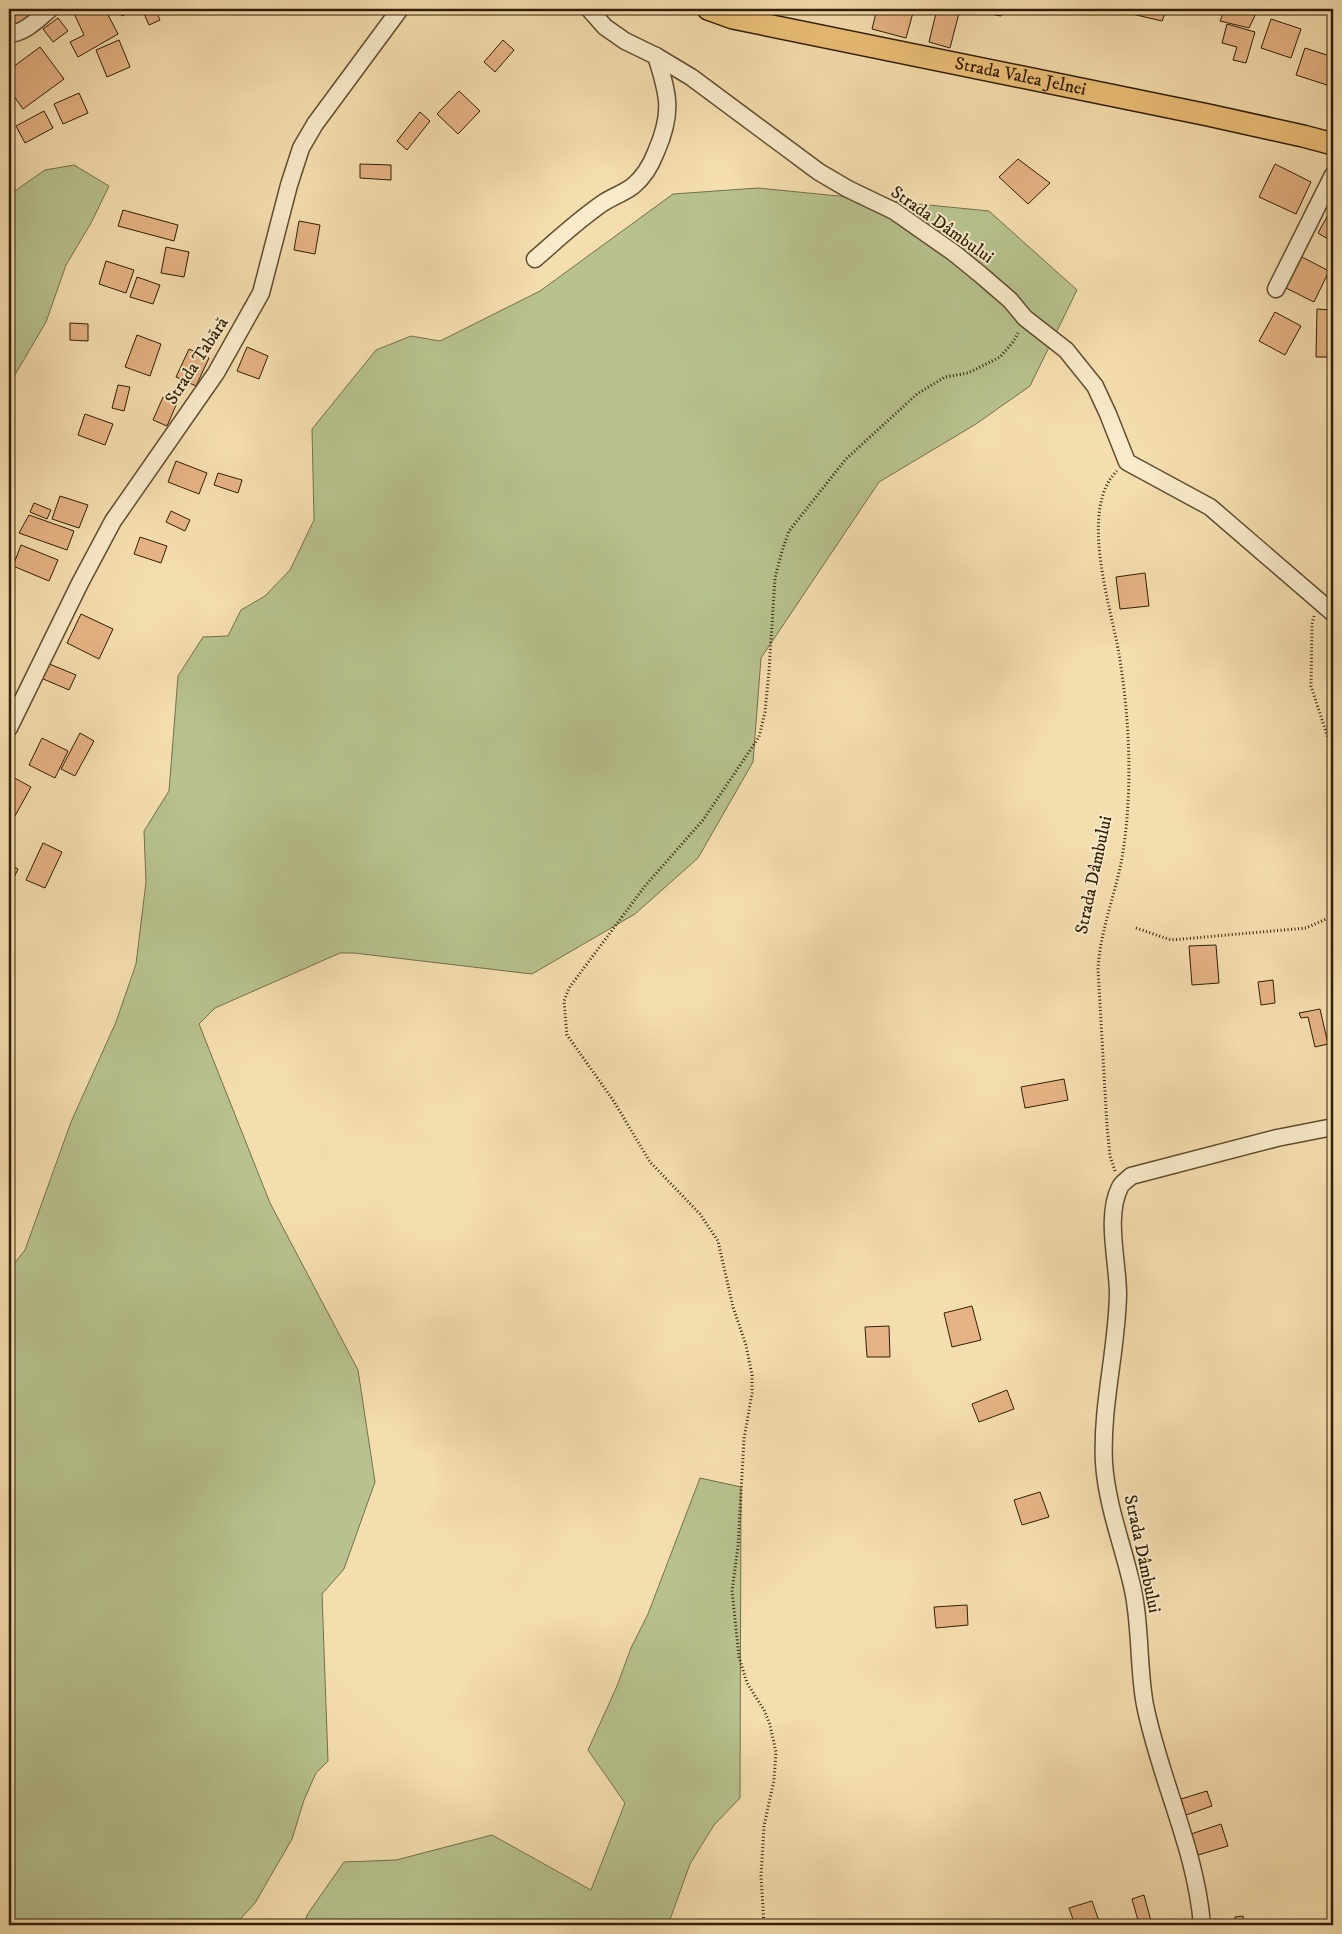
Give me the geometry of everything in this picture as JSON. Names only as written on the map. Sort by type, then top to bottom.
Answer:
[{"type":"main road","name":"Strada Valea Jelnei","points":[[708,9],[733,18],[1208,114],[1333,144]]},
{"type":"street","points":[[9,34],[26,28],[50,9]]},
{"type":"street","name":"Strada Tabără","points":[[9,728],[80,583],[113,521],[216,373],[261,293],[289,185],[301,148],[315,124],[400,9]]},
{"type":"street","name":"Strada Dâmbului","points":[[589,9],[612,32],[691,77],[819,172],[894,212],[954,253],[1010,300],[1025,318],[1066,350],[1094,386],[1108,414],[1127,462]]},
{"type":"street","points":[[535,259],[575,224],[604,202],[632,187],[650,168],[663,136],[669,114],[664,82],[656,56]]},
{"type":"street","points":[[1276,289],[1333,174]]},
{"type":"street","points":[[1127,462],[1210,507],[1333,613]]},
{"type":"street","points":[[1120,1185],[1131,1176],[1151,1170],[1277,1138],[1333,1127]]},
{"type":"street","name":"Strada Dâmbului","points":[[1120,1185],[1114,1215],[1113,1247],[1118,1291],[1116,1331],[1104,1428],[1104,1464],[1114,1523],[1133,1592],[1145,1704],[1159,1760],[1190,1857],[1201,1908],[1202,1925]]},
{"type":"path","points":[[764,1925],[761,1876],[764,1834],[774,1780],[776,1752],[770,1725],[764,1710],[747,1683],[739,1657],[732,1591],[738,1548],[744,1439],[752,1393],[751,1368],[746,1345],[733,1307],[718,1241],[700,1214],[650,1162],[613,1100],[568,1035],[564,1001],[569,988],[645,886],[703,820],[759,737],[765,712],[775,578],[788,531],[846,459],[917,394],[946,377],[968,373],[1000,357],[1013,342],[1025,318]]},
{"type":"path","name":"Strada Dâmbului","points":[[1120,1185],[1110,1156],[1107,1126],[1099,1008],[1099,948],[1121,861],[1128,818],[1128,743],[1119,655],[1100,555],[1098,528],[1102,500],[1107,485],[1127,462]]},
{"type":"path","points":[[1319,601],[1312,624],[1311,686],[1332,747],[1328,807],[1333,859]]},
{"type":"path","points":[[1136,928],[1171,940],[1306,928],[1333,916]]},
{"type":"green space","points":[[74,165],[109,186],[91,223],[66,265],[46,322],[9,385],[9,195],[45,170]]},
{"type":"green space","points":[[758,188],[989,211],[1077,290],[1030,386],[976,424],[879,482],[761,658],[753,762],[698,858],[635,914],[532,974],[354,953],[340,953],[215,1008],[199,1024],[270,1203],[358,1370],[375,1482],[344,1569],[322,1594],[328,1761],[316,1773],[304,1800],[292,1839],[255,1903],[235,1925],[9,1925],[9,1270],[25,1250],[71,1122],[116,1022],[136,964],[146,882],[144,831],[169,791],[178,676],[203,637],[228,636],[241,610],[265,596],[290,570],[314,520],[312,429],[376,350],[411,336],[440,341],[540,291],[673,194]]},
{"type":"green space","points":[[700,1478],[741,1487],[740,1798],[714,1825],[690,1864],[668,1925],[304,1925],[307,1915],[344,1862],[396,1860],[492,1835],[591,1890],[625,1803],[588,1750],[617,1686],[631,1648],[648,1614]]},
{"type":"building","points":[[20,9],[35,9],[39,15],[9,32],[9,17]]},
{"type":"building","points":[[72,9],[105,9],[118,34],[78,57],[70,42],[84,35]]},
{"type":"building","points":[[118,9],[136,9],[122,16]]},
{"type":"building","points":[[142,9],[155,9],[160,20],[149,25]]},
{"type":"building","points":[[877,9],[914,9],[906,38],[872,29]]},
{"type":"building","points":[[937,9],[960,9],[950,48],[929,42]]},
{"type":"building","points":[[967,9],[1004,9],[1001,16]]},
{"type":"building","points":[[1119,9],[1167,9],[1162,21],[1119,11]]},
{"type":"building","points":[[1225,9],[1258,9],[1249,28],[1220,21]]},
{"type":"building","points":[[58,18],[68,31],[53,42],[43,29]]},
{"type":"building","points":[[1271,19],[1301,29],[1291,58],[1261,48]]},
{"type":"building","points":[[1227,24],[1255,32],[1246,63],[1233,60],[1237,47],[1222,43]]},
{"type":"building","points":[[119,40],[130,67],[107,77],[96,50]]},
{"type":"building","points":[[503,40],[514,50],[495,72],[484,62]]},
{"type":"building","points":[[40,47],[64,79],[23,109],[9,89],[9,70]]},
{"type":"building","points":[[1305,48],[1333,57],[1333,87],[1296,75]]},
{"type":"building","points":[[459,91],[480,111],[458,134],[437,114]]},
{"type":"building","points":[[79,93],[88,113],[63,124],[54,104]]},
{"type":"building","points":[[44,111],[53,128],[25,143],[16,126]]},
{"type":"building","points":[[420,112],[430,121],[407,150],[397,141]]},
{"type":"building","points":[[1018,159],[1050,183],[1028,204],[999,177]]},
{"type":"building","points":[[360,164],[391,165],[391,180],[360,178]]},
{"type":"building","points":[[1275,164],[1311,182],[1296,214],[1259,197]]},
{"type":"building","points":[[1333,206],[1333,242],[1318,233]]},
{"type":"building","points":[[123,210],[178,225],[174,241],[118,226]]},
{"type":"building","points":[[299,221],[320,225],[315,254],[294,250]]},
{"type":"building","points":[[166,247],[189,252],[184,277],[161,273]]},
{"type":"building","points":[[1302,257],[1329,271],[1314,302],[1286,288]]},
{"type":"building","points":[[106,261],[134,270],[126,293],[99,284]]},
{"type":"building","points":[[137,277],[160,285],[153,304],[130,297]]},
{"type":"building","points":[[1317,309],[1333,310],[1333,357],[1316,357]]},
{"type":"building","points":[[1275,312],[1301,326],[1285,355],[1259,341]]},
{"type":"building","points":[[70,323],[88,324],[88,341],[70,340]]},
{"type":"building","points":[[137,335],[161,344],[150,376],[125,367]]},
{"type":"building","points":[[247,347],[268,356],[259,379],[237,371]]},
{"type":"building","points":[[189,349],[209,358],[196,386],[176,377]]},
{"type":"building","points":[[118,385],[130,387],[124,411],[112,408]]},
{"type":"building","points":[[163,397],[177,403],[167,426],[153,420]]},
{"type":"building","points":[[85,414],[113,424],[105,445],[78,435]]},
{"type":"building","points":[[176,461],[207,473],[199,494],[168,482]]},
{"type":"building","points":[[218,473],[242,480],[238,493],[214,485]]},
{"type":"building","points":[[60,496],[88,505],[79,528],[52,519]]},
{"type":"building","points":[[34,503],[51,510],[47,519],[30,512]]},
{"type":"building","points":[[171,511],[190,520],[185,531],[166,522]]},
{"type":"building","points":[[29,515],[74,531],[67,550],[19,533]]},
{"type":"building","points":[[140,537],[167,546],[161,563],[134,554]]},
{"type":"building","points":[[21,545],[58,560],[49,581],[13,566]]},
{"type":"building","points":[[1145,573],[1149,606],[1120,609],[1116,577]]},
{"type":"building","points":[[81,614],[113,629],[99,659],[67,643]]},
{"type":"building","points":[[47,663],[76,675],[69,690],[41,678]]},
{"type":"building","points":[[80,733],[94,741],[75,776],[61,769]]},
{"type":"building","points":[[42,738],[68,751],[55,778],[29,765]]},
{"type":"building","points":[[11,776],[31,787],[15,816],[9,813],[9,780]]},
{"type":"building","points":[[43,843],[62,852],[45,888],[26,880]]},
{"type":"building","points":[[9,864],[18,869],[11,884],[9,882]]},
{"type":"building","points":[[1216,945],[1219,983],[1192,985],[1189,946]]},
{"type":"building","points":[[1273,980],[1275,1003],[1261,1005],[1258,982]]},
{"type":"building","points":[[1320,1009],[1328,1044],[1315,1047],[1308,1017],[1301,1018],[1299,1013]]},
{"type":"building","points":[[1064,1079],[1068,1100],[1025,1108],[1021,1087]]},
{"type":"building","points":[[972,1306],[981,1340],[952,1347],[944,1313]]},
{"type":"building","points":[[889,1326],[890,1357],[867,1357],[865,1327]]},
{"type":"building","points":[[1007,1390],[1014,1409],[979,1422],[972,1404]]},
{"type":"building","points":[[1040,1492],[1049,1517],[1022,1525],[1014,1500]]},
{"type":"building","points":[[967,1605],[968,1625],[936,1628],[934,1607]]},
{"type":"building","points":[[1207,1791],[1212,1806],[1186,1815],[1181,1799]]},
{"type":"building","points":[[1221,1824],[1228,1846],[1198,1855],[1191,1834]]},
{"type":"building","points":[[1144,1895],[1151,1921],[1139,1924],[1132,1899]]},
{"type":"building","points":[[1092,1901],[1099,1921],[1075,1925],[1069,1908]]},
{"type":"building","points":[[1243,1916],[1244,1923],[1235,1923],[1235,1917]]},
{"type":"building","points":[[1217,1919],[1217,1925],[1206,1925],[1205,1921]]},
{"type":"building","points":[[1222,1920],[1230,1921],[1229,1925],[1221,1925]]}]
